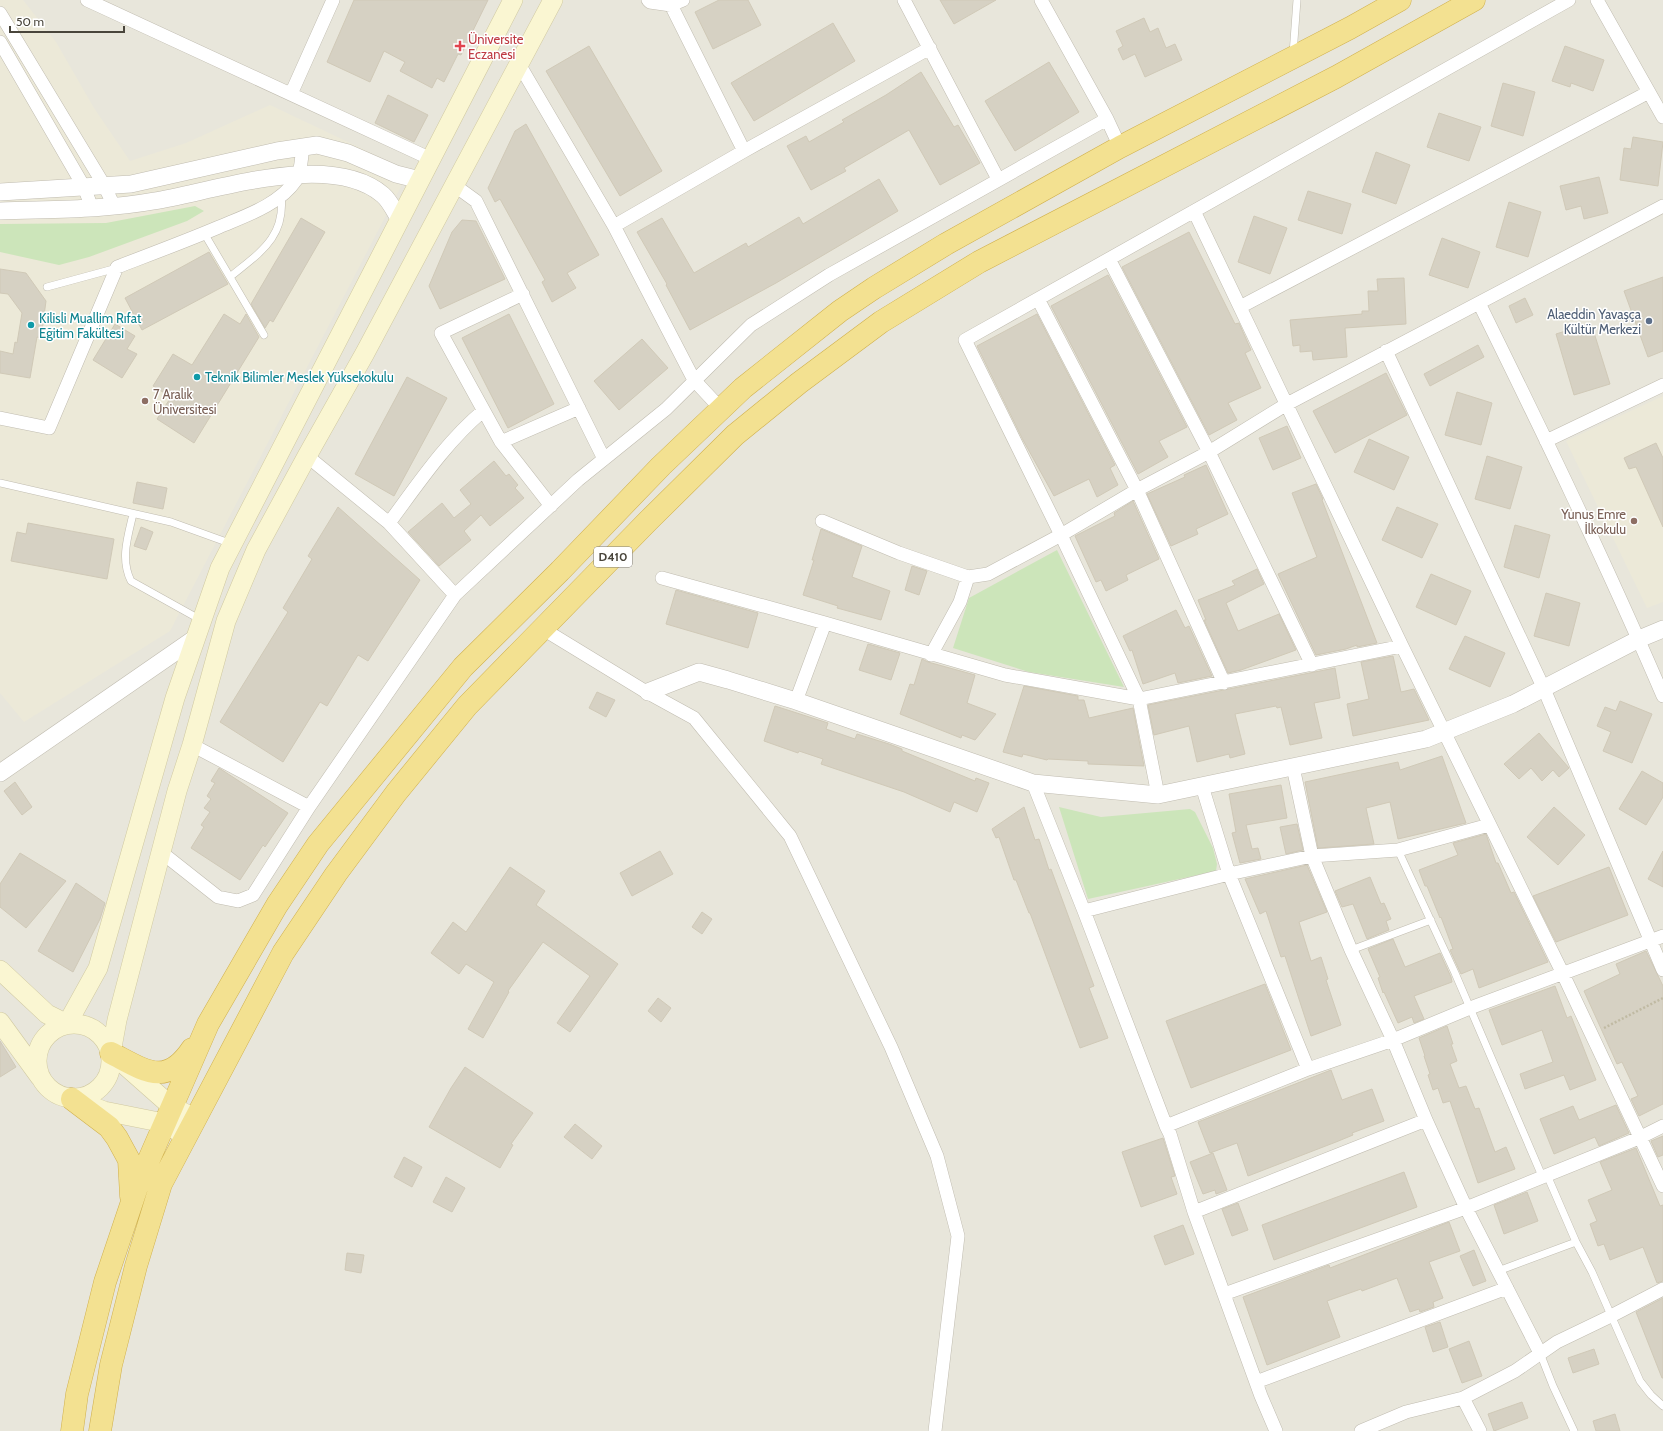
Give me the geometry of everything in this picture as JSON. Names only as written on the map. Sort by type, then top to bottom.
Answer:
[{"type":"highway","name":"D410","points":[[72,1431],[77,1394],[105,1282],[131,1205],[208,1024],[277,905],[318,844],[458,673],[560,571],[661,466],[743,388],[840,312],[874,288],[946,244],[1120,147],[1293,58],[1400,0]]},
{"type":"highway","name":"D410","points":[[100,1431],[111,1365],[136,1266],[161,1184],[283,953],[336,874],[396,793],[467,706],[648,521],[735,435],[799,383],[881,322],[979,262],[1336,77],[1474,0]]},
{"type":"highway","points":[[111,1053],[148,1072],[167,1072],[186,1058],[208,1024]]},
{"type":"highway","points":[[72,1099],[108,1127],[117,1138],[129,1160],[131,1205]]},
{"type":"main road","points":[[67,1024],[98,968],[175,698],[194,639],[220,568],[513,0]]},
{"type":"main road","points":[[72,1099],[84,1098],[94,1094],[103,1086],[109,1076],[112,1065],[111,1053],[117,1020],[177,790],[192,745],[226,621],[256,550],[365,353],[553,0]]},
{"type":"main road","points":[[0,970],[47,1014],[67,1024]]},
{"type":"main road","points":[[0,1022],[46,1086],[60,1096],[104,1111],[168,1115]]},
{"type":"main road","points":[[46,1086],[39,1074],[37,1062],[39,1049],[45,1038],[55,1029],[67,1024],[86,1026],[97,1031],[106,1041],[111,1053],[168,1115],[191,1128]]},
{"type":"street","points":[[86,0],[431,160]]},
{"type":"street","points":[[291,94],[333,0]]},
{"type":"street","points":[[648,0],[650,2],[677,2],[744,151]]},
{"type":"street","points":[[904,0],[998,179]]},
{"type":"street","points":[[1041,0],[1107,119],[1120,147]]},
{"type":"street","points":[[1158,795],[1139,700],[1061,535],[965,340],[1569,0]]},
{"type":"street","points":[[1597,0],[1663,117]]},
{"type":"street","points":[[0,13],[104,185],[114,206]]},
{"type":"street","points":[[0,42],[84,187],[92,208]]},
{"type":"street","points":[[614,226],[744,151],[930,48]]},
{"type":"street","points":[[519,64],[614,226],[694,380],[721,409]]},
{"type":"street","points":[[1240,307],[1649,92]]},
{"type":"street","points":[[161,852],[218,896],[238,902],[253,895],[309,807],[455,594],[552,506],[578,480],[666,408],[751,325],[829,275],[1107,119]]},
{"type":"street","points":[[0,192],[131,184],[277,151],[317,145],[348,153],[396,174],[420,180]]},
{"type":"street","points":[[0,418],[49,428],[117,268],[256,211],[281,195],[296,180],[303,147]]},
{"type":"street","points":[[0,211],[92,208],[153,202],[283,176],[320,173],[346,176],[371,187],[384,196],[400,220]]},
{"type":"street","points":[[454,185],[476,201],[604,459]]},
{"type":"street","points":[[822,521],[899,553],[968,578],[988,574],[1061,535],[1137,490],[1209,452],[1287,404],[1663,206]]},
{"type":"street","points":[[1194,211],[1402,646],[1563,974],[1639,1138],[1663,1186]]},
{"type":"street","points":[[1109,259],[1209,452],[1312,665]]},
{"type":"street","points":[[523,294],[441,333],[501,442],[552,506]]},
{"type":"street","points":[[1038,300],[1137,490],[1224,683]]},
{"type":"street","points":[[1479,303],[1546,441],[1663,696]]},
{"type":"street","points":[[1386,352],[1544,689],[1663,970]]},
{"type":"street","points":[[1546,441],[1663,385]]},
{"type":"street","points":[[501,442],[579,408]]},
{"type":"street","points":[[389,523],[443,452],[464,427],[483,411]]},
{"type":"street","points":[[307,456],[389,523],[455,594]]},
{"type":"street","points":[[662,578],[825,623],[1006,676],[1139,700],[1402,646]]},
{"type":"street","points":[[931,654],[960,602],[968,578]]},
{"type":"street","points":[[796,701],[825,623]]},
{"type":"street","points":[[543,629],[694,718],[790,836],[891,1047],[936,1156],[958,1236],[935,1431]]},
{"type":"street","points":[[648,692],[699,672],[796,701],[1033,783],[1158,795],[1426,739],[1513,704],[1638,639],[1663,629]]},
{"type":"street","points":[[0,773],[194,639]]},
{"type":"street","points":[[192,745],[309,807]]},
{"type":"street","points":[[1293,767],[1312,856],[1351,950],[1393,1040],[1426,1120],[1466,1208],[1540,1353]]},
{"type":"street","points":[[1033,783],[1170,1134],[1194,1212],[1256,1382],[1276,1431]]},
{"type":"street","points":[[1202,786],[1229,874],[1308,1069]]},
{"type":"street","points":[[1084,911],[1229,874],[1312,856],[1398,850],[1489,825]]},
{"type":"street","points":[[1166,1126],[1308,1069],[1393,1040],[1470,1008],[1663,936]]},
{"type":"street","points":[[1194,1212],[1426,1120]]},
{"type":"street","points":[[1224,1294],[1466,1208],[1544,1175],[1639,1138],[1663,1126]]},
{"type":"street","points":[[1256,1382],[1507,1288]]},
{"type":"street","points":[[1361,1431],[1406,1412],[1463,1398],[1515,1371],[1557,1342],[1663,1289]]},
{"type":"street","points":[[1463,1398],[1480,1431]]},
{"type":"lane","points":[[1293,58],[1297,0]]},
{"type":"lane","points":[[230,277],[265,248],[275,234],[282,217],[281,195]]},
{"type":"lane","points":[[204,233],[264,335]]},
{"type":"lane","points":[[47,287],[117,268]]},
{"type":"lane","points":[[0,483],[171,522],[232,544]]},
{"type":"lane","points":[[132,514],[125,561],[131,581],[201,620]]},
{"type":"lane","points":[[1398,850],[1431,920],[1544,1175],[1592,1272],[1640,1381],[1651,1395],[1663,1406]]},
{"type":"lane","points":[[1351,950],[1431,920]]},
{"type":"lane","points":[[1498,1271],[1576,1242]]},
{"type":"lane","points":[[1540,1353],[1553,1386],[1574,1431]]},
{"type":"path","points":[[1591,1034],[1663,998]]},
{"type":"shaded area","points":[[0,0],[1663,0],[1663,1431],[0,1431]]},
{"type":"shaded area","name":"7 Aralık Üniversitesi","points":[[0,0],[23,0],[56,42],[94,108],[130,161],[186,143],[270,105],[409,171],[170,631],[24,722],[0,693]]},
{"type":"shaded area","name":"Yunus Emre İlkokulu","points":[[1663,396],[1663,602],[1647,608],[1566,441]]},
{"type":"green space","points":[[195,206],[204,211],[187,221],[89,257],[59,265],[0,252],[0,224],[106,223]]},
{"type":"green space","points":[[1057,550],[1124,687],[1029,672],[953,648],[969,598]]},
{"type":"green space","points":[[1059,807],[1101,817],[1190,809],[1195,812],[1213,848],[1217,864],[1216,871],[1088,899]]},
{"type":"building","points":[[354,0],[488,0],[461,55],[458,54],[444,82],[437,78],[432,88],[400,71],[405,62],[384,51],[370,82],[327,62]]},
{"type":"building","points":[[719,0],[748,0],[761,25],[713,49],[695,12]]},
{"type":"building","points":[[940,0],[996,0],[954,24]]},
{"type":"building","points":[[1144,18],[1150,32],[1158,28],[1166,48],[1175,44],[1182,60],[1145,77],[1135,54],[1123,60],[1118,49],[1123,46],[1116,31]]},
{"type":"building","points":[[833,23],[855,61],[754,121],[731,83]]},
{"type":"building","points":[[589,46],[662,171],[620,196],[546,71]]},
{"type":"building","points":[[1565,46],[1604,60],[1593,91],[1571,83],[1570,87],[1552,81]]},
{"type":"building","points":[[1049,62],[1079,112],[1015,151],[985,101]]},
{"type":"building","points":[[921,72],[954,127],[958,125],[980,163],[940,185],[909,130],[844,168],[846,171],[811,190],[787,146],[806,136],[809,142],[844,122],[842,120],[886,95]]},
{"type":"building","points":[[1503,83],[1535,92],[1523,136],[1491,126]]},
{"type":"building","points":[[388,95],[428,115],[414,142],[375,123]]},
{"type":"building","points":[[1439,113],[1481,127],[1469,161],[1427,147]]},
{"type":"building","points":[[526,124],[599,255],[567,273],[576,288],[552,302],[542,282],[545,280],[500,199],[495,202],[488,188],[515,131]]},
{"type":"building","points":[[1633,137],[1663,142],[1658,186],[1620,180],[1624,148],[1631,149]]},
{"type":"building","points":[[1376,152],[1410,165],[1396,204],[1362,192]]},
{"type":"building","points":[[1599,177],[1608,213],[1584,219],[1581,206],[1566,210],[1560,186]]},
{"type":"building","points":[[879,179],[898,211],[776,283],[690,330],[666,285],[667,284],[637,232],[662,218],[694,273],[746,243],[748,247],[799,217],[803,224]]},
{"type":"building","points":[[1308,191],[1351,204],[1342,234],[1298,220]]},
{"type":"building","points":[[1509,202],[1541,212],[1528,257],[1496,247]]},
{"type":"building","points":[[1254,216],[1287,228],[1270,274],[1238,262]]},
{"type":"building","points":[[301,218],[325,232],[273,322],[270,320],[265,328],[251,304]]},
{"type":"building","points":[[462,220],[476,221],[505,279],[440,309],[429,286],[452,232]]},
{"type":"building","points":[[1189,232],[1235,324],[1239,323],[1251,350],[1245,353],[1261,388],[1228,403],[1237,420],[1209,435],[1122,267]]},
{"type":"building","points":[[1442,238],[1480,252],[1468,288],[1429,275]]},
{"type":"building","points":[[209,252],[228,284],[142,330],[125,298]]},
{"type":"building","name":"Kilisli Muallim Rıfat Eğitim Fakültesi","points":[[0,269],[26,273],[46,301],[41,338],[37,337],[30,378],[0,373],[0,351],[13,354],[15,342],[17,343],[22,313],[8,294],[0,293]]},
{"type":"building","points":[[1108,275],[1187,427],[1159,441],[1168,457],[1138,474],[1051,306]]},
{"type":"building","name":"Alaeddin Yavaşça Kültür Merkezi","points":[[1663,277],[1663,351],[1648,357],[1624,291]]},
{"type":"building","points":[[1404,278],[1406,324],[1345,328],[1347,357],[1313,360],[1312,351],[1300,352],[1300,345],[1293,346],[1290,320],[1362,314],[1362,311],[1369,311],[1368,291],[1378,291],[1377,279]]},
{"type":"building","points":[[1525,298],[1533,315],[1516,323],[1509,306]]},
{"type":"building","name":"Teknik Bilimler Meslek Yüksekokulu","points":[[224,314],[240,324],[246,314],[259,337],[194,443],[157,419],[171,397],[153,386],[173,354],[192,365]]},
{"type":"building","points":[[509,314],[554,404],[508,428],[462,338]]},
{"type":"building","points":[[1037,314],[1115,465],[1110,468],[1118,485],[1097,497],[1089,479],[1054,496],[1023,440],[977,346]]},
{"type":"building","points":[[1591,323],[1610,384],[1574,395],[1556,334]]},
{"type":"building","points":[[115,324],[135,336],[127,349],[137,354],[122,378],[93,360]]},
{"type":"building","points":[[642,339],[668,368],[619,410],[594,381]]},
{"type":"building","points":[[1478,345],[1484,357],[1430,386],[1424,374]]},
{"type":"building","points":[[1386,373],[1407,415],[1335,453],[1313,411]]},
{"type":"building","points":[[407,377],[447,398],[394,496],[355,474]]},
{"type":"building","points":[[1457,392],[1492,403],[1481,445],[1445,435]]},
{"type":"building","points":[[1287,426],[1301,458],[1273,470],[1259,438]]},
{"type":"building","points":[[1369,439],[1409,457],[1394,490],[1354,472]]},
{"type":"building","points":[[1656,443],[1663,458],[1663,527],[1636,467],[1629,469],[1624,458]]},
{"type":"building","points":[[1487,456],[1522,467],[1510,509],[1475,499]]},
{"type":"building","points":[[494,461],[506,476],[509,474],[518,485],[515,488],[524,498],[490,526],[481,515],[464,531],[471,540],[439,566],[408,532],[442,503],[454,518],[471,504],[460,490]]},
{"type":"building","points":[[1206,465],[1228,514],[1196,529],[1198,534],[1171,546],[1147,494],[1185,477],[1184,475]]},
{"type":"building","points":[[137,482],[167,488],[163,509],[133,503]]},
{"type":"building","points":[[1316,484],[1377,643],[1357,647],[1357,645],[1346,649],[1316,655],[1278,574],[1317,557],[1292,493]]},
{"type":"building","points":[[1133,501],[1159,559],[1126,575],[1128,580],[1106,591],[1101,580],[1096,582],[1075,536],[1115,516],[1114,513]]},
{"type":"building","points":[[338,507],[420,580],[368,661],[358,655],[327,706],[320,702],[283,762],[220,722],[288,612],[283,608],[312,559],[308,556]]},
{"type":"building","points":[[1397,507],[1438,524],[1422,558],[1382,540]]},
{"type":"building","points":[[28,523],[114,539],[107,579],[11,561],[17,532],[26,534]]},
{"type":"building","points":[[1515,525],[1550,535],[1539,578],[1504,567]]},
{"type":"building","points":[[141,527],[153,532],[146,550],[134,546]]},
{"type":"building","points":[[821,529],[862,546],[852,577],[890,591],[881,620],[837,608],[838,606],[803,595],[814,560],[812,560]]},
{"type":"building","points":[[912,566],[927,571],[919,595],[905,590]]},
{"type":"building","points":[[1257,569],[1264,584],[1226,603],[1238,631],[1279,614],[1296,650],[1241,670],[1228,673],[1204,620],[1206,620],[1198,600],[1235,585],[1232,581]]},
{"type":"building","points":[[1431,574],[1471,591],[1456,625],[1416,607]]},
{"type":"building","points":[[676,590],[758,613],[748,648],[666,624]]},
{"type":"building","points":[[1546,593],[1580,603],[1569,646],[1534,636]]},
{"type":"building","points":[[1176,610],[1185,628],[1189,626],[1212,676],[1178,683],[1175,673],[1143,684],[1132,650],[1130,651],[1123,636]]},
{"type":"building","points":[[1465,636],[1505,653],[1490,687],[1449,669]]},
{"type":"building","points":[[868,644],[900,653],[891,680],[859,670]]},
{"type":"building","points":[[1393,656],[1401,692],[1414,689],[1429,720],[1353,736],[1347,704],[1369,699],[1361,662]]},
{"type":"building","points":[[922,659],[975,675],[967,703],[996,714],[975,740],[962,735],[961,738],[900,714],[910,684],[914,685]]},
{"type":"building","points":[[1335,668],[1340,698],[1314,703],[1322,738],[1290,745],[1281,707],[1277,708],[1276,706],[1235,714],[1245,754],[1230,758],[1229,754],[1197,762],[1189,726],[1154,735],[1148,705]]},
{"type":"building","points":[[1024,686],[1078,696],[1078,700],[1084,700],[1089,718],[1133,708],[1144,766],[1088,764],[1088,761],[1047,760],[1023,754],[1022,757],[1003,752]]},
{"type":"building","points":[[597,692],[615,700],[606,717],[589,708]]},
{"type":"building","points":[[1620,701],[1652,714],[1632,763],[1603,751],[1611,732],[1597,726],[1605,707],[1616,711]]},
{"type":"building","points":[[775,706],[828,723],[826,729],[855,739],[857,734],[889,744],[902,749],[902,751],[975,781],[976,778],[989,783],[977,812],[954,802],[950,812],[904,792],[821,764],[823,759],[799,751],[798,753],[764,741]]},
{"type":"building","points":[[1539,733],[1569,768],[1559,777],[1553,770],[1542,781],[1531,768],[1519,779],[1504,764]]},
{"type":"building","points":[[1442,756],[1466,823],[1398,839],[1390,802],[1366,808],[1374,844],[1318,848],[1305,782],[1398,762],[1400,770]]},
{"type":"building","points":[[219,768],[288,813],[265,847],[263,845],[240,880],[191,848],[204,827],[201,825],[210,812],[204,808],[211,799],[207,796],[215,783],[211,781]]},
{"type":"building","points":[[1642,771],[1663,783],[1663,797],[1646,825],[1619,809]]},
{"type":"building","points":[[15,782],[32,807],[22,815],[4,791]]},
{"type":"building","points":[[1281,785],[1287,818],[1246,825],[1252,849],[1258,848],[1261,859],[1240,863],[1232,833],[1236,832],[1229,794]]},
{"type":"building","points":[[1024,807],[1035,840],[1039,839],[1049,870],[1051,869],[1094,986],[1089,988],[1108,1038],[1080,1048],[1030,913],[1016,880],[1014,880],[999,837],[996,838],[992,829]]},
{"type":"building","points":[[1554,807],[1585,835],[1558,865],[1527,837]]},
{"type":"building","points":[[1297,824],[1303,850],[1286,854],[1280,827]]},
{"type":"building","points":[[1486,834],[1496,863],[1498,863],[1511,893],[1514,892],[1548,962],[1479,988],[1473,969],[1461,974],[1450,950],[1453,949],[1441,917],[1440,918],[1419,870],[1458,855],[1453,843]]},
{"type":"building","points":[[660,851],[673,874],[632,896],[620,873]]},
{"type":"building","points":[[1663,851],[1663,887],[1648,879]]},
{"type":"building","points":[[20,853],[66,881],[26,928],[0,907],[0,884]]},
{"type":"building","points":[[1307,865],[1327,912],[1299,922],[1311,961],[1321,957],[1328,979],[1326,980],[1341,1025],[1311,1036],[1285,956],[1281,957],[1266,911],[1260,914],[1245,879]]},
{"type":"building","points":[[510,867],[545,891],[536,905],[618,964],[570,1032],[557,1023],[590,976],[543,942],[508,991],[509,992],[483,1038],[468,1029],[494,982],[466,964],[459,974],[431,953],[453,922],[466,932]]},
{"type":"building","points":[[1609,867],[1628,915],[1556,942],[1533,896]]},
{"type":"building","points":[[1370,877],[1381,904],[1384,903],[1391,919],[1386,921],[1389,930],[1367,939],[1353,904],[1342,907],[1335,891]]},
{"type":"building","points":[[76,883],[105,903],[100,919],[73,972],[38,951]]},
{"type":"building","points":[[702,912],[712,919],[702,934],[692,927]]},
{"type":"building","points":[[1393,939],[1405,967],[1440,953],[1451,977],[1452,982],[1414,996],[1424,1019],[1414,1023],[1412,1017],[1398,1023],[1384,992],[1383,993],[1378,978],[1380,977],[1368,949]]},
{"type":"building","points":[[1646,951],[1663,986],[1663,1104],[1639,1116],[1631,1099],[1638,1096],[1622,1062],[1617,1064],[1584,991],[1620,974],[1616,964]]},
{"type":"building","points":[[1265,984],[1291,1050],[1191,1088],[1166,1021]]},
{"type":"building","points":[[1555,986],[1567,1018],[1571,1016],[1596,1080],[1570,1090],[1564,1075],[1525,1089],[1520,1074],[1553,1062],[1542,1030],[1502,1045],[1489,1010]]},
{"type":"building","points":[[658,998],[671,1008],[661,1022],[648,1011]]},
{"type":"building","points":[[1447,1026],[1457,1061],[1450,1064],[1459,1088],[1466,1086],[1475,1109],[1479,1108],[1495,1152],[1506,1147],[1515,1169],[1478,1183],[1450,1101],[1443,1103],[1438,1088],[1433,1090],[1428,1075],[1430,1074],[1419,1038]]},
{"type":"building","points":[[0,1041],[16,1067],[0,1077]]},
{"type":"building","points":[[465,1067],[533,1113],[511,1144],[513,1145],[500,1168],[429,1127],[451,1088]]},
{"type":"building","points":[[1331,1070],[1342,1100],[1372,1089],[1384,1121],[1352,1133],[1353,1135],[1336,1142],[1248,1176],[1237,1143],[1210,1153],[1198,1122]]},
{"type":"building","points":[[1616,1105],[1629,1133],[1599,1146],[1595,1137],[1554,1154],[1540,1119],[1573,1106],[1579,1120]]},
{"type":"building","points":[[575,1124],[602,1146],[592,1159],[564,1137]]},
{"type":"building","points":[[1663,1136],[1663,1155],[1658,1157],[1651,1141]]},
{"type":"building","points":[[1163,1138],[1175,1176],[1171,1177],[1177,1194],[1141,1207],[1122,1152]]},
{"type":"building","points":[[1636,1148],[1660,1206],[1663,1205],[1663,1281],[1657,1283],[1643,1247],[1610,1260],[1604,1244],[1598,1246],[1590,1224],[1597,1221],[1588,1200],[1612,1190],[1600,1162]]},
{"type":"building","points":[[1213,1153],[1227,1190],[1216,1194],[1215,1190],[1203,1194],[1190,1162]]},
{"type":"building","points":[[404,1157],[422,1167],[412,1187],[394,1177]]},
{"type":"building","points":[[1404,1172],[1417,1207],[1274,1260],[1262,1225]]},
{"type":"building","points":[[446,1177],[465,1188],[452,1212],[433,1202]]},
{"type":"building","points":[[1527,1192],[1538,1221],[1504,1234],[1494,1205]]},
{"type":"building","points":[[1238,1203],[1248,1230],[1232,1236],[1222,1209]]},
{"type":"building","points":[[1449,1222],[1460,1251],[1429,1262],[1443,1298],[1433,1302],[1434,1307],[1420,1312],[1419,1309],[1410,1312],[1397,1278],[1362,1291],[1361,1289],[1327,1301],[1340,1337],[1267,1365],[1243,1297],[1329,1265],[1330,1268]]},
{"type":"building","points":[[1183,1225],[1194,1254],[1165,1265],[1154,1236]]},
{"type":"building","points":[[1474,1250],[1486,1281],[1473,1286],[1460,1256]]},
{"type":"building","points":[[347,1253],[364,1255],[361,1273],[345,1270]]},
{"type":"building","points":[[1663,1298],[1663,1378],[1662,1378],[1636,1312]]},
{"type":"building","points":[[1440,1322],[1448,1347],[1433,1352],[1425,1327]]},
{"type":"building","points":[[1469,1341],[1482,1376],[1462,1383],[1449,1349]]},
{"type":"building","points":[[1594,1349],[1599,1364],[1573,1373],[1568,1358]]},
{"type":"building","points":[[1522,1402],[1528,1418],[1494,1431],[1488,1414]]},
{"type":"building","points":[[1615,1414],[1620,1431],[1596,1431],[1593,1421]]},
{"type":"place","name":"Üniversite Eczanesi","points":[[460,46]]},
{"type":"place","name":"Alaeddin Yavaşça Kültür Merkezi","points":[[1649,321]]},
{"type":"place","name":"Kilisli Muallim Rıfat Eğitim Fakültesi","points":[[31,325]]},
{"type":"place","name":"Teknik Bilimler Meslek Yüksekokulu","points":[[197,377]]},
{"type":"place","name":"7 Aralık Üniversitesi","points":[[145,401]]},
{"type":"place","name":"Yunus Emre İlkokulu","points":[[1634,521]]}]
